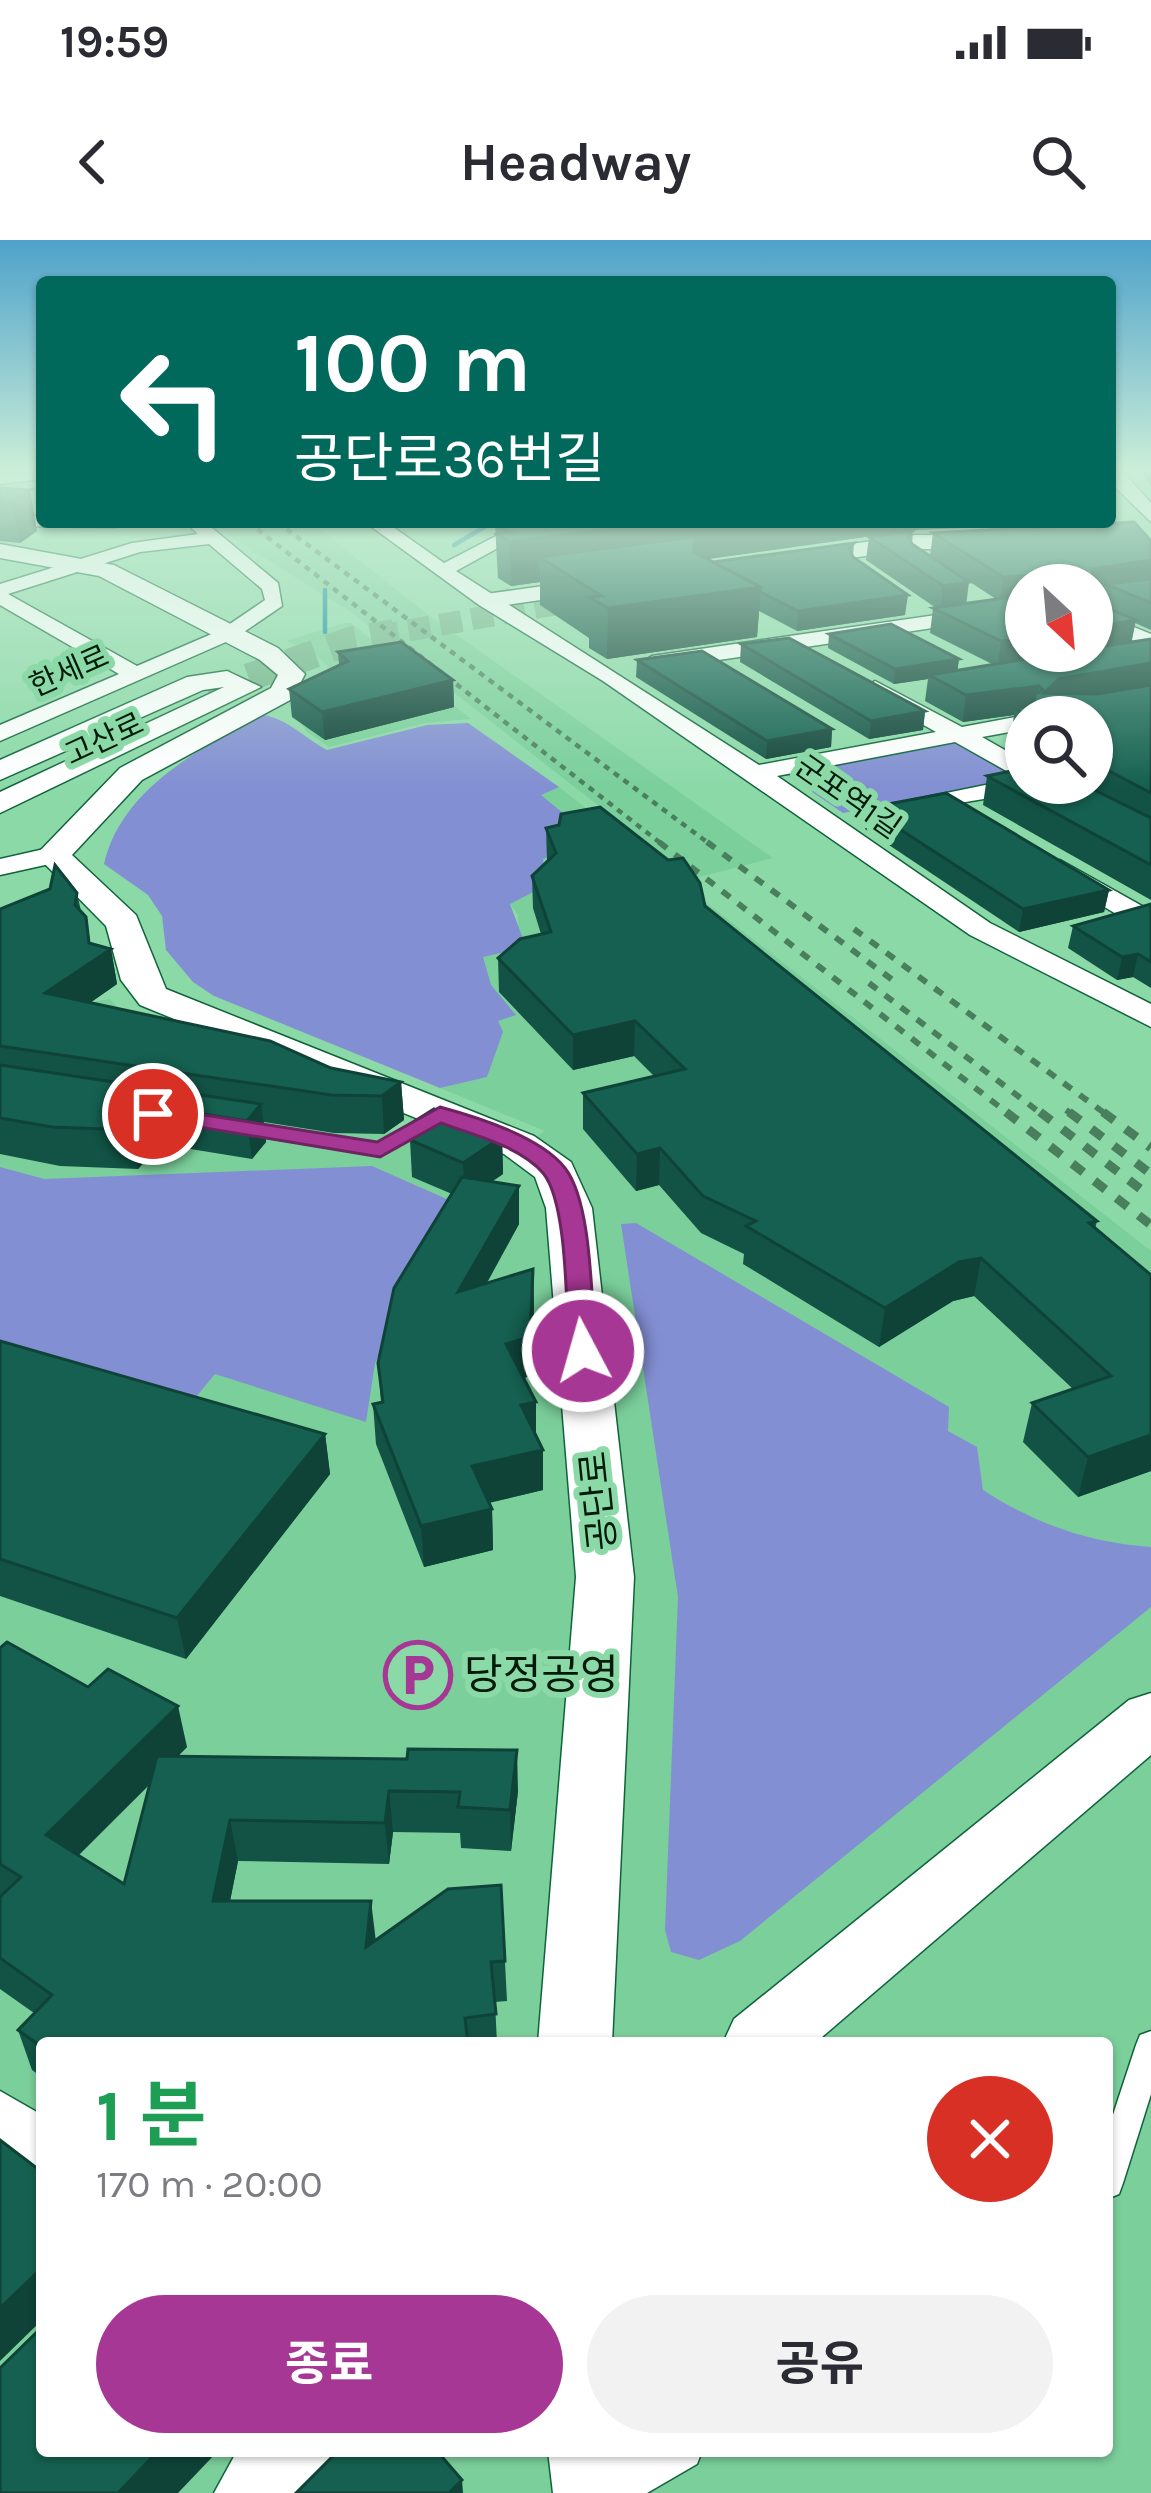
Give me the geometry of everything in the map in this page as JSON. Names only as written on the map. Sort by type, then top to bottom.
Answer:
[{"type":"street","points":[[0,593],[43,577]]},
{"type":"street","points":[[0,867],[52,855],[131,774],[282,693],[291,670],[114,577]]},
{"type":"street","name":"한세로","points":[[0,734],[228,634],[278,598],[255,577]]},
{"type":"street","name":"군포역1길","points":[[454,577],[755,772],[980,929],[1151,1017]]},
{"type":"street","points":[[486,601],[642,580]]},
{"type":"street","points":[[515,618],[606,605],[560,598],[574,589]]},
{"type":"street","points":[[0,593],[136,674]]},
{"type":"street","points":[[603,671],[890,626],[924,613],[1005,606]]},
{"type":"street","points":[[755,622],[1005,760]]},
{"type":"street","points":[[1113,625],[1151,642]]},
{"type":"street","points":[[890,626],[932,647]]},
{"type":"street","points":[[705,655],[745,679]]},
{"type":"street","points":[[0,771],[197,682],[227,679],[247,687],[0,804]]},
{"type":"street","points":[[891,696],[932,689]]},
{"type":"street","name":"고산로","points":[[0,787],[208,692]]},
{"type":"street","points":[[755,772],[1005,726]]},
{"type":"street","points":[[824,728],[864,752]]},
{"type":"street","points":[[831,824],[1005,788]]},
{"type":"street","points":[[948,800],[986,823]]},
{"type":"street","name":"공단로","points":[[52,855],[95,890],[123,923],[140,980],[153,997],[519,1145],[555,1171],[569,1208],[605,1577],[575,2037]]},
{"type":"street","points":[[1044,858],[1146,916]]},
{"type":"street","points":[[1100,927],[1146,916]]},
{"type":"street","points":[[1018,947],[1059,937]]},
{"type":"street","points":[[767,2037],[1151,1718]]},
{"type":"street","points":[[0,2122],[36,2150]]},
{"type":"street","points":[[259,2493],[292,2457]]},
{"type":"street","points":[[594,2457],[598,2493]]},
{"type":"lane","points":[[219,1125],[380,1150],[440,1114]]},
{"type":"lane","points":[[1113,2164],[1151,2045]]},
{"type":"lane","points":[[611,2493],[674,2457]]},
{"type":"shaded area","points":[[295,577],[381,577],[773,858],[692,879],[351,612]]},
{"type":"shaded area","points":[[351,623],[471,719],[426,723],[329,747],[307,732],[296,715],[329,668],[314,652],[286,641]]},
{"type":"shaded area","points":[[265,715],[327,750],[427,725],[468,723],[559,787],[541,795],[564,814],[553,855],[543,859],[545,886],[510,904],[526,947],[483,957],[491,985],[516,1015],[498,1021],[503,1032],[487,1077],[440,1088],[214,996],[193,982],[166,950],[162,916],[148,895],[104,864],[113,837],[146,792],[190,756]]},
{"type":"shaded area","points":[[960,741],[1005,767],[1005,783],[843,813],[783,772]]},
{"type":"shaded area","points":[[559,787],[1151,1251],[1151,2493],[0,2493],[0,1009],[52,1009],[110,999],[136,1028],[485,1169],[545,1131],[440,1088],[487,1077],[497,1021],[482,957],[518,935],[518,915],[510,904],[543,859],[541,794]]},
{"type":"shaded area","points":[[372,1166],[458,1204],[375,1363],[366,1422],[215,1374],[186,1409],[0,1352],[0,1167],[44,1179]]},
{"type":"shaded area","points":[[636,1223],[949,1407],[948,1431],[977,1447],[983,1490],[1064,1530],[1151,1547],[1151,1607],[740,1941],[699,1960],[671,1952],[665,1930],[678,1597],[621,1224]]},
{"type":"building","points":[[572,577],[742,577],[761,587],[608,608],[589,597],[602,596]]},
{"type":"building","points":[[742,577],[882,577],[908,595],[798,611],[760,592],[761,587]]},
{"type":"building","points":[[930,577],[962,577],[969,582],[943,586]]},
{"type":"building","points":[[1151,579],[1151,603],[1113,587],[1113,583]]},
{"type":"building","points":[[1005,598],[1005,640],[1001,641],[933,608]]},
{"type":"building","points":[[1113,610],[1136,620],[1113,624]]},
{"type":"building","points":[[891,624],[959,659],[895,669],[829,634]]},
{"type":"building","points":[[789,638],[925,711],[871,721],[741,644]]},
{"type":"building","points":[[1151,639],[1151,663],[1113,670],[1113,645]]},
{"type":"building","points":[[401,642],[453,680],[322,712],[289,689],[348,661],[338,652]]},
{"type":"building","points":[[702,651],[832,729],[767,741],[637,660]]},
{"type":"building","points":[[1005,663],[1005,672],[1099,672],[1059,679],[1044,693],[1097,694],[1151,685],[1151,793],[1113,773],[1113,696],[1035,696],[1043,690],[1039,686],[966,695],[929,675]]},
{"type":"building","points":[[1005,772],[1005,786],[987,776]]},
{"type":"building","points":[[946,793],[1109,890],[1023,909],[867,808]]},
{"type":"building","points":[[1113,799],[1151,818],[1151,865],[1039,804],[1113,804]]},
{"type":"building","points":[[600,807],[668,860],[683,858],[700,883],[705,906],[1097,1221],[1089,1223],[1151,1275],[1151,1435],[1088,1457],[1032,1403],[1111,1376],[981,1258],[959,1262],[885,1308],[746,1226],[756,1221],[703,1196],[660,1148],[637,1154],[583,1093],[685,1069],[635,1021],[573,1035],[498,958],[520,939],[551,932],[532,876],[556,853],[546,828],[559,825],[561,814]]},
{"type":"building","points":[[55,865],[77,893],[75,905],[86,917],[89,943],[111,949],[45,993],[270,1041],[331,1068],[401,1082],[382,1096],[331,1095],[0,1046],[0,909],[50,889]]},
{"type":"building","points":[[1151,904],[1151,962],[1138,954],[1122,957],[1073,926]]},
{"type":"building","points":[[0,1065],[261,1104],[247,1121],[154,1106],[131,1130],[52,1127],[0,1118]]},
{"type":"building","points":[[434,1109],[502,1137],[463,1163],[410,1140],[410,1124]]},
{"type":"building","points":[[462,1177],[519,1186],[458,1292],[533,1269],[530,1337],[506,1344],[536,1402],[521,1405],[543,1450],[472,1466],[492,1509],[421,1526],[373,1404],[383,1402],[378,1363],[394,1288]]},
{"type":"building","points":[[0,1341],[325,1434],[177,1618],[0,1559]]},
{"type":"building","points":[[7,1642],[88,1687],[108,1669],[178,1706],[46,1835],[124,1884],[157,1756],[407,1759],[408,1749],[517,1750],[510,1810],[458,1807],[460,1792],[389,1791],[385,1823],[230,1820],[213,1901],[371,1901],[366,1947],[448,1889],[501,1885],[505,1961],[491,1962],[496,2014],[465,2018],[467,2037],[36,2037],[36,2043],[18,2030],[52,1995],[0,1958],[0,1897],[21,1877],[0,1864],[0,1648]]},
{"type":"building","points":[[0,2140],[36,2167],[36,2274],[0,2308]]},
{"type":"building","points":[[36,2333],[36,2457],[152,2457],[118,2493],[0,2493],[0,2368]]},
{"type":"building","points":[[332,2457],[442,2457],[462,2480],[449,2493],[296,2493]]},
{"type":"waterway","points":[[325,590],[325,632]]},
{"type":"tunnel","points":[[391,633],[608,595]]},
{"type":"tunnel","points":[[208,692],[353,640],[391,633]]},
{"type":"tunnel","points":[[377,636],[391,633]]},
{"type":"railway","points":[[319,577],[663,845]]},
{"type":"railway","points":[[351,577],[711,845]]},
{"type":"railway","points":[[659,842],[1010,1115]]},
{"type":"railway","points":[[707,842],[898,984]]},
{"type":"railway","points":[[854,929],[1107,1115]]},
{"type":"railway","points":[[869,983],[1043,1115]]},
{"type":"railway","points":[[1066,1110],[1072,1115]]},
{"type":"railway","points":[[1006,1112],[1151,1225]]},
{"type":"railway","points":[[1040,1112],[1151,1197]]},
{"type":"railway","points":[[1069,1112],[1072,1115]]},
{"type":"railway","points":[[1103,1112],[1107,1115]]},
{"type":"railway","points":[[1072,1115],[1151,1174]]},
{"type":"railway","points":[[1107,1115],[1151,1148]]},
{"type":"place","name":"당정공영","points":[[418,1675]]},
{"type":"route","points":[[153,1114],[380,1150],[440,1114],[519,1145],[555,1171],[569,1208],[583,1351]]}]
